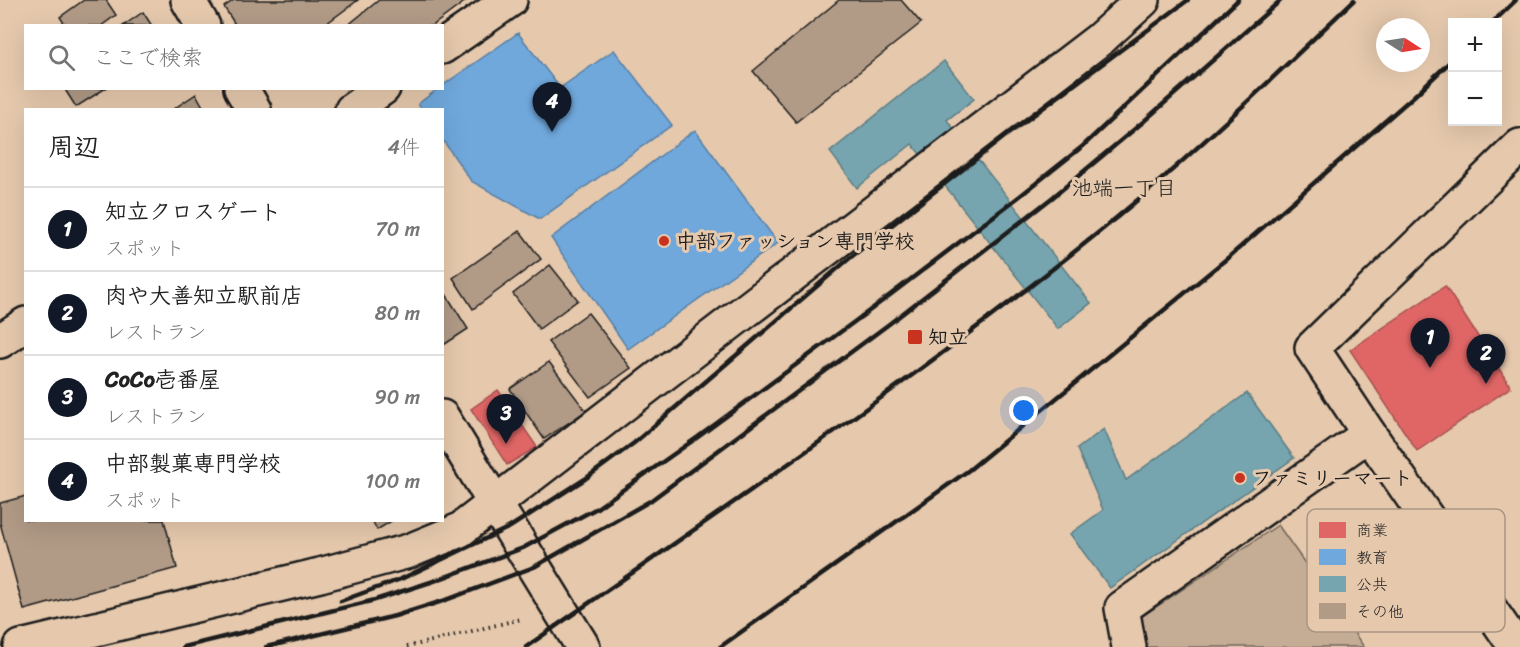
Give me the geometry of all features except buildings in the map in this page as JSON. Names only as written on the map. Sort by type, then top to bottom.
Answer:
[{"type":"street","points":[[188,0],[202,24]]},
{"type":"street","points":[[444,46],[510,0]]},
{"type":"street","points":[[21,647],[320,575],[409,551],[460,530],[1100,39],[1143,0]]},
{"type":"street","points":[[242,90],[253,108]]},
{"type":"street","points":[[355,108],[379,90]]},
{"type":"street","points":[[1420,509],[1312,348],[1520,146]]},
{"type":"street","points":[[0,341],[24,325]]},
{"type":"street","points":[[444,420],[583,647]]},
{"type":"street","points":[[1129,647],[1122,608],[1369,434]]},
{"type":"path","points":[[407,647],[521,619]]},
{"type":"shaded area","points":[[1278,525],[1307,566],[1307,632],[1353,632],[1364,647],[1147,647],[1140,618]]},
{"type":"railway","points":[[341,601],[401,579],[510,527],[585,479],[634,443],[851,257],[1008,134],[1188,0]]},
{"type":"railway","points":[[183,647],[375,600],[437,580],[523,548],[597,508],[873,308],[1020,196],[1083,146],[1238,0]]},
{"type":"railway","points":[[266,647],[395,616],[446,600],[534,567],[650,501],[889,324],[1053,197],[1143,122],[1281,0]]},
{"type":"railway","points":[[526,647],[819,442],[1034,283],[1104,228],[1200,145],[1354,0]]},
{"type":"railway","points":[[1497,18],[1516,0]]},
{"type":"railway","points":[[720,647],[969,470],[1230,256],[1448,64]]},
{"type":"place","name":"中部製菓専門学校","points":[[552,132]]},
{"type":"place","name":"中部ファッション専門学校","points":[[664,241]]},
{"type":"place","name":"知立","points":[[915,337]]},
{"type":"place","name":"知立クロスゲート","points":[[1430,368]]},
{"type":"place","name":"肉や大善知立駅前店","points":[[1486,384]]},
{"type":"place","name":"CoCo壱番屋","points":[[506,444]]},
{"type":"place","name":"ファミリーマート","points":[[1240,478]]},
{"type":"district","name":"池端一丁目","points":[[1124,188]]}]
